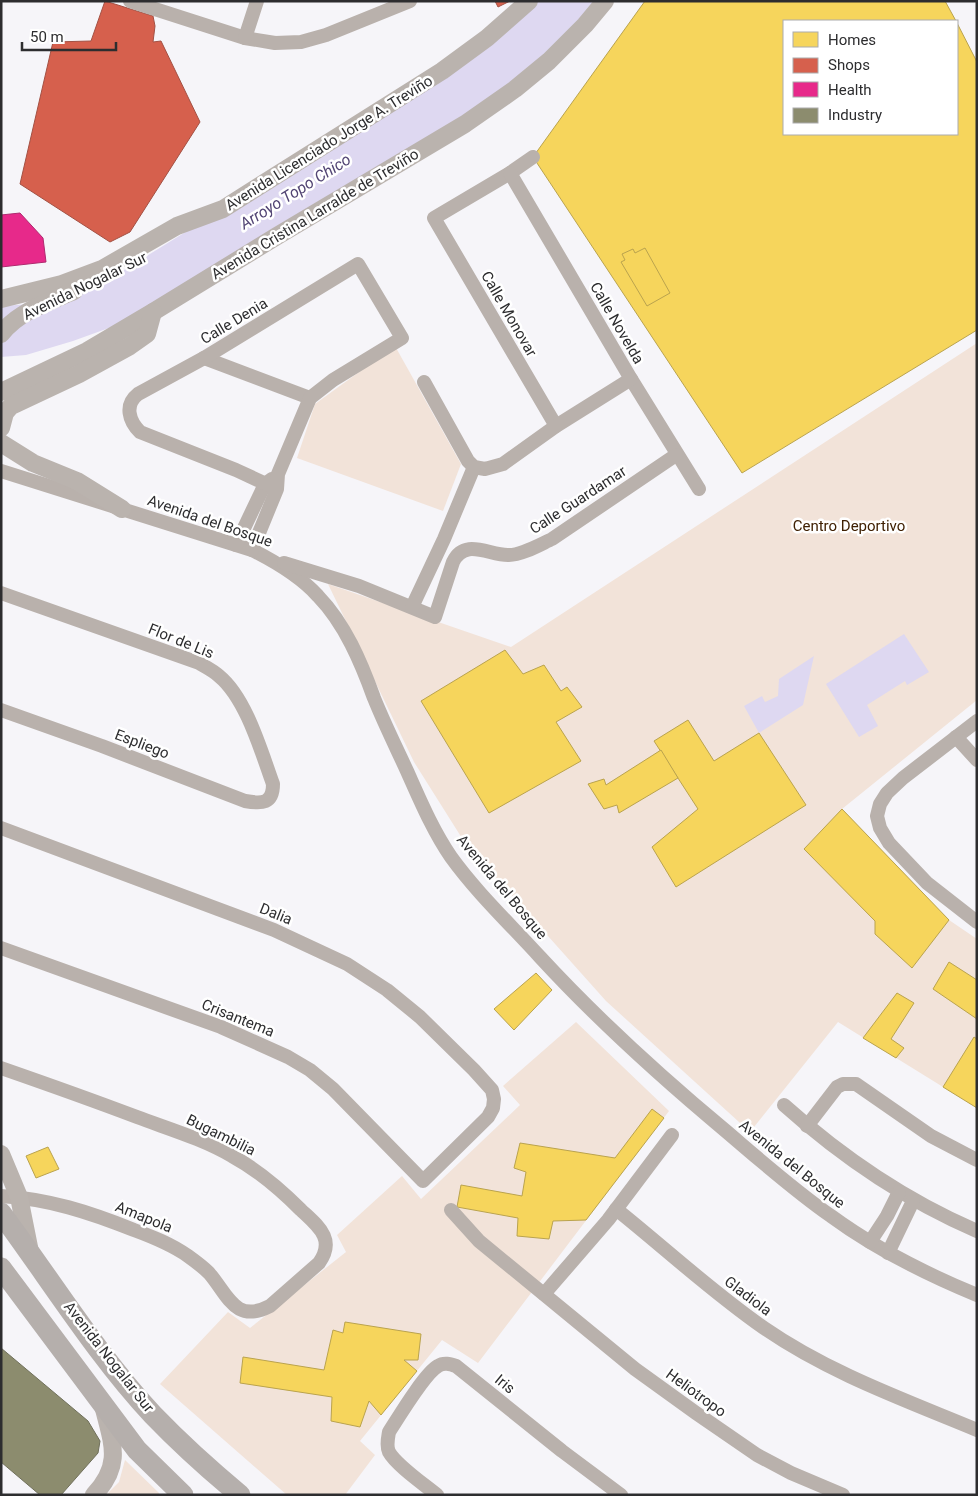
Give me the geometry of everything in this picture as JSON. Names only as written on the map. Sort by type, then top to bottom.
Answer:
[{"type":"highway","name":"Avenida Nogalar Sur","points":[[1,1213],[106,1358],[153,1415],[240,1495]]},
{"type":"highway","points":[[1,1268],[137,1450],[183,1495]]},
{"type":"main road","name":"Avenida Licenciado Jorge A. Treviño","points":[[1,299],[62,284],[102,269],[177,226],[224,209],[442,72],[487,38],[529,1]]},
{"type":"main road","name":"Avenida Cristina Larralde de Treviño","points":[[1,392],[87,351],[465,124],[515,89],[549,61],[585,25],[605,1]]},
{"type":"main road","name":"Avenida Nogalar Sur","points":[[1,334],[20,316],[39,305],[124,270],[224,209]]},
{"type":"main road","points":[[1,428],[5,413],[11,406],[79,374],[130,346],[147,334],[154,312]]},
{"type":"main road","points":[[1,443],[34,463],[77,481],[122,508]]},
{"type":"main road","name":"Avenida Nogalar Sur","points":[[1,1154],[10,1197],[30,1252]]},
{"type":"main road","points":[[94,1495],[104,1484],[111,1470],[114,1452],[104,1406]]},
{"type":"street","points":[[130,1],[245,38],[275,43],[301,42],[326,35],[410,1]]},
{"type":"street","points":[[245,38],[257,1]]},
{"type":"street","points":[[510,173],[533,157]]},
{"type":"street","name":"Calle Monovar","points":[[510,173],[434,218],[556,426]]},
{"type":"street","name":"Calle Novelda","points":[[510,173],[676,454],[699,489]]},
{"type":"street","name":"Calle Denia","points":[[271,487],[236,470],[140,432],[133,425],[130,416],[129,406],[132,399],[204,358],[358,264],[402,338],[333,380],[310,398]]},
{"type":"street","points":[[204,358],[310,398],[278,474],[236,544]]},
{"type":"street","points":[[424,382],[463,454],[474,467],[485,469],[503,464],[556,426],[631,378]]},
{"type":"street","name":"Calle Guardamar","points":[[412,608],[435,617],[456,556],[461,552],[472,549],[509,555],[536,546],[552,538],[676,454]]},
{"type":"street","points":[[274,561],[346,581],[412,608],[444,539],[474,467]]},
{"type":"street","name":"Avenida del Bosque","points":[[1,471],[252,550],[274,561],[317,594],[329,608],[347,638],[369,681],[374,698],[396,746],[436,830],[451,856],[482,894],[591,1010],[657,1073],[803,1195],[888,1253],[928,1274],[977,1295]]},
{"type":"street","points":[[252,550],[271,487]]},
{"type":"street","name":"Flor de Lis","points":[[1,593],[199,663],[219,675],[232,688],[242,704],[274,784],[274,793],[271,798]]},
{"type":"street","name":"Espliego","points":[[1,710],[102,746],[245,801],[257,803],[265,802],[271,798]]},
{"type":"street","points":[[977,721],[903,778],[880,804],[877,816],[880,828],[889,843],[927,883],[977,922]]},
{"type":"street","points":[[956,737],[977,760]]},
{"type":"street","name":"Dalia","points":[[1,828],[274,930],[347,964],[387,990],[420,1017],[474,1070],[492,1090],[494,1099],[494,1108],[488,1117],[423,1181]]},
{"type":"street","name":"Crisantema","points":[[1,948],[221,1027],[288,1057],[310,1070],[334,1089],[423,1181]]},
{"type":"street","name":"Bugambilia","points":[[1,1068],[207,1143],[233,1156],[274,1184],[317,1224],[324,1234],[327,1245],[324,1256],[319,1263],[270,1306],[250,1312]]},
{"type":"street","points":[[807,1126],[838,1088],[843,1084],[856,1084],[932,1136],[977,1160]]},
{"type":"street","points":[[784,1105],[807,1126],[867,1171],[899,1192],[913,1201],[977,1231]]},
{"type":"street","points":[[544,1294],[616,1209],[672,1135]]},
{"type":"street","points":[[870,1242],[887,1216],[899,1192]]},
{"type":"street","name":"Amapola","points":[[10,1197],[72,1207],[165,1242],[189,1256],[208,1272],[228,1300],[235,1306],[242,1311],[250,1312]]},
{"type":"street","points":[[888,1253],[913,1201]]},
{"type":"street","name":"Gladiola","points":[[616,1209],[717,1294],[765,1329],[854,1378],[977,1430]]},
{"type":"street","name":"Heliotropo","points":[[451,1210],[479,1241],[635,1369],[730,1438],[757,1455],[792,1473],[843,1495]]},
{"type":"street","name":"Iris","points":[[437,1495],[397,1461],[389,1451],[388,1442],[389,1432],[428,1375],[436,1367],[443,1364],[456,1366],[562,1451],[622,1495]]},
{"type":"green space","name":"Centro Deportivo","points":[[977,343],[977,700],[842,809],[949,920],[977,939],[977,1108],[838,1022],[750,1132],[606,1001],[465,843],[414,762],[328,584],[511,647]]},
{"type":"green space","points":[[395,346],[461,464],[443,511],[297,458],[315,404]]},
{"type":"green space","points":[[576,1022],[669,1111],[478,1363],[442,1340],[360,1441],[375,1455],[345,1495],[287,1495],[160,1384],[228,1312],[250,1328],[346,1252],[337,1235],[402,1176],[421,1199],[520,1105],[503,1086]]},
{"type":"green space","points":[[125,1460],[159,1494],[106,1495],[119,1482]]},
{"type":"water","name":"Arroyo Topo Chico","points":[[529,1],[605,1],[549,61],[153,312],[73,341],[26,355],[1,357],[1,306],[60,302],[124,270],[380,112]]},
{"type":"water","points":[[904,634],[929,672],[907,685],[905,681],[867,705],[878,726],[859,737],[826,684]]},
{"type":"water","points":[[814,656],[803,705],[759,733],[744,706],[762,696],[765,702],[778,696],[779,679]]},
{"type":"building: Homes","points":[[645,1],[945,1],[955,20],[783,20],[783,135],[958,135],[958,25],[977,62],[977,330],[742,473],[533,157]]},
{"type":"building: Homes","points":[[645,248],[670,293],[647,306],[621,262],[625,260],[622,254],[633,249],[635,253]]},
{"type":"building: Homes","points":[[505,650],[523,674],[544,665],[561,691],[567,687],[582,707],[556,722],[581,761],[489,813],[421,701]]},
{"type":"building: Homes","points":[[688,720],[714,761],[759,733],[806,805],[676,887],[652,847],[698,809],[654,741]]},
{"type":"building: Homes","points":[[661,750],[678,778],[619,813],[617,805],[604,809],[588,784],[604,779],[606,785]]},
{"type":"building: Homes","points":[[842,809],[949,920],[912,968],[875,934],[875,921],[804,849]]},
{"type":"building: Homes","points":[[949,962],[977,980],[977,1019],[933,989]]},
{"type":"building: Homes","points":[[536,973],[552,990],[514,1030],[494,1009]]},
{"type":"building: Homes","points":[[897,993],[914,1003],[891,1039],[904,1048],[896,1058],[863,1038]]},
{"type":"building: Homes","points":[[974,1037],[977,1039],[977,1108],[943,1087]]},
{"type":"building: Homes","points":[[652,1109],[664,1118],[586,1220],[553,1221],[549,1239],[517,1236],[518,1218],[457,1207],[461,1185],[522,1196],[526,1172],[514,1168],[520,1143],[615,1158]]},
{"type":"building: Homes","points":[[48,1147],[59,1169],[36,1178],[26,1156]]},
{"type":"building: Homes","points":[[345,1322],[421,1334],[418,1360],[404,1360],[417,1371],[381,1415],[369,1401],[360,1427],[331,1421],[332,1397],[240,1383],[243,1357],[324,1370],[333,1330],[343,1333]]},
{"type":"building: Shops","points":[[105,1],[153,16],[155,26],[153,42],[161,41],[200,122],[130,232],[110,242],[20,184],[53,42],[91,41]]},
{"type":"building: Shops","points":[[495,1],[510,1],[498,7]]},
{"type":"building: Health","points":[[20,213],[43,238],[46,262],[1,267],[1,215]]},
{"type":"building: Industry","points":[[1,1348],[88,1421],[100,1441],[98,1453],[61,1495],[40,1495],[1,1462]]}]
